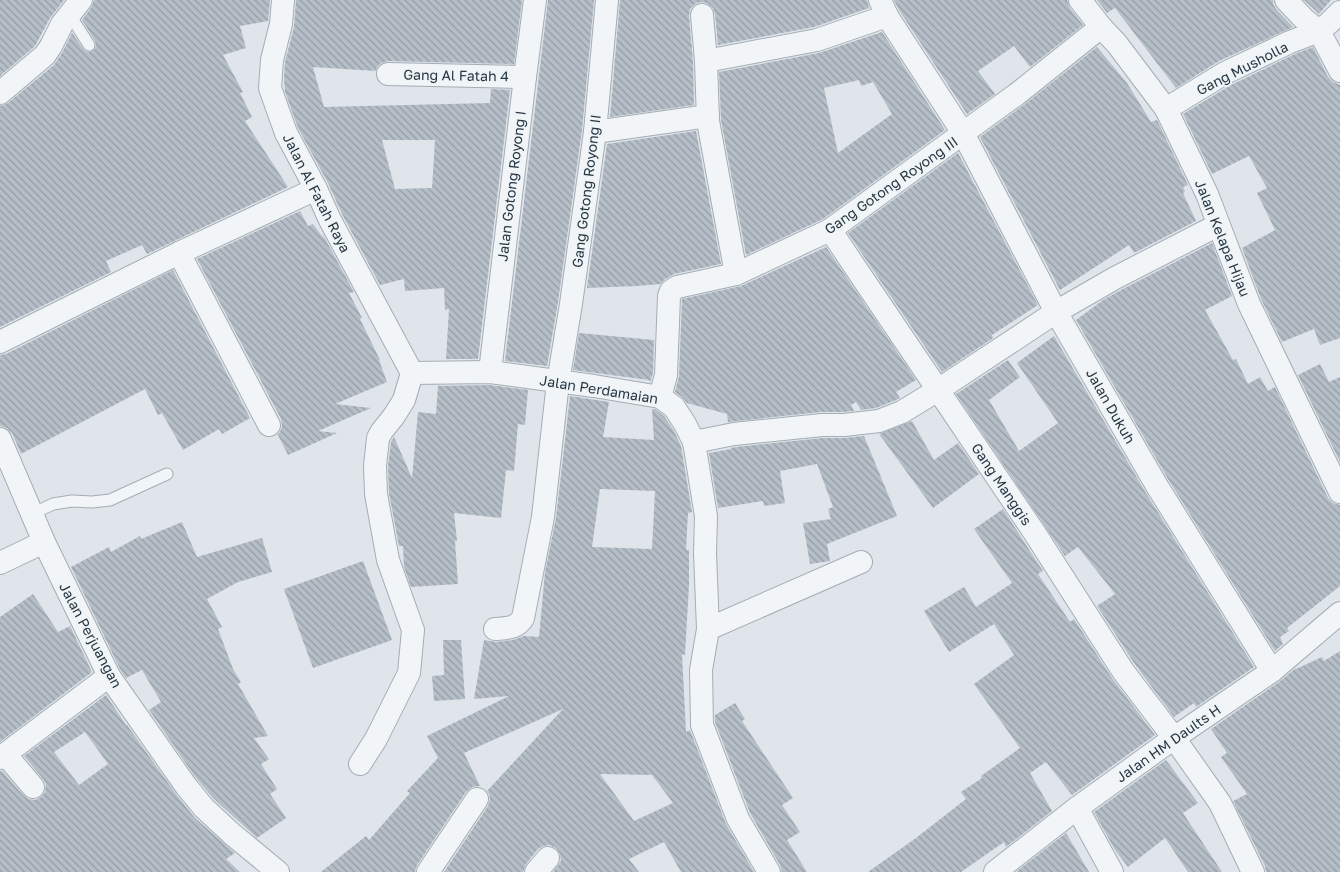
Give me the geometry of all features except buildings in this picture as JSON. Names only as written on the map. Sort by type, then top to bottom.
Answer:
[{"type":"street","name":"Jalan Al Fatah Raya","points":[[283,0],[272,60],[270,88],[286,133],[316,189],[338,236],[412,373]]},
{"type":"street","name":"Jalan Gotong Royong I","points":[[490,372],[535,0]]},
{"type":"street","name":"Gang Gotong Royong II","points":[[494,629],[511,628],[520,623],[523,618],[543,517],[558,382],[595,132],[608,0]]},
{"type":"street","name":"Jalan Kelapa Hijau","points":[[1080,0],[1117,44],[1166,109],[1207,194],[1249,304],[1340,492]]},
{"type":"street","points":[[1286,0],[1304,19],[1319,31],[1340,71]]},
{"type":"street","points":[[0,93],[45,55],[62,24],[75,7]]},
{"type":"street","points":[[706,61],[817,40],[884,8]]},
{"type":"street","name":"Jalan Dukuh","points":[[884,8],[963,133],[1056,312],[1157,486],[1272,671]]},
{"type":"street","points":[[1319,31],[1340,12]]},
{"type":"street","points":[[702,15],[708,116],[736,274]]},
{"type":"street","name":"Gang Gotong Royong III","points":[[660,397],[666,375],[669,296],[671,291],[736,274],[830,230],[963,133],[1102,27]]},
{"type":"street","name":"Gang Musholla","points":[[1166,109],[1225,73],[1290,42],[1319,31]]},
{"type":"street","name":"Gang Al Fatah 4","points":[[388,74],[525,76]]},
{"type":"street","points":[[595,132],[708,116]]},
{"type":"street","points":[[0,342],[179,253],[316,189]]},
{"type":"street","points":[[694,442],[734,434],[879,421],[902,412],[1056,312],[1115,278],[1218,225]]},
{"type":"street","name":"Gang Manggis","points":[[830,230],[840,242],[856,270],[1034,532],[1123,671],[1220,803],[1253,872]]},
{"type":"street","points":[[179,253],[269,425]]},
{"type":"street","name":"Jalan Perdamaian","points":[[412,373],[490,372],[594,386],[660,397],[678,413],[694,442],[706,516],[705,553],[708,629],[701,670],[702,725],[738,819],[769,872]]},
{"type":"street","points":[[360,764],[376,739],[409,673],[413,630],[388,560],[376,494],[375,466],[378,438],[404,400],[412,373]]},
{"type":"street","name":"Jalan Perjuangan","points":[[0,439],[44,542],[109,676],[186,786],[204,808],[278,872]]},
{"type":"street","points":[[0,563],[44,542]]},
{"type":"street","points":[[708,629],[861,562]]},
{"type":"street","name":"Jalan HM Daults H","points":[[995,872],[1077,808],[1174,738],[1272,671],[1340,613]]},
{"type":"street","points":[[33,787],[3,756],[109,676]]},
{"type":"street","points":[[428,872],[476,799]]},
{"type":"street","points":[[1077,808],[1112,872]]},
{"type":"lane","points":[[75,7],[89,45]]},
{"type":"lane","points":[[32,514],[53,504],[72,501],[92,502],[110,500],[167,474]]}]
